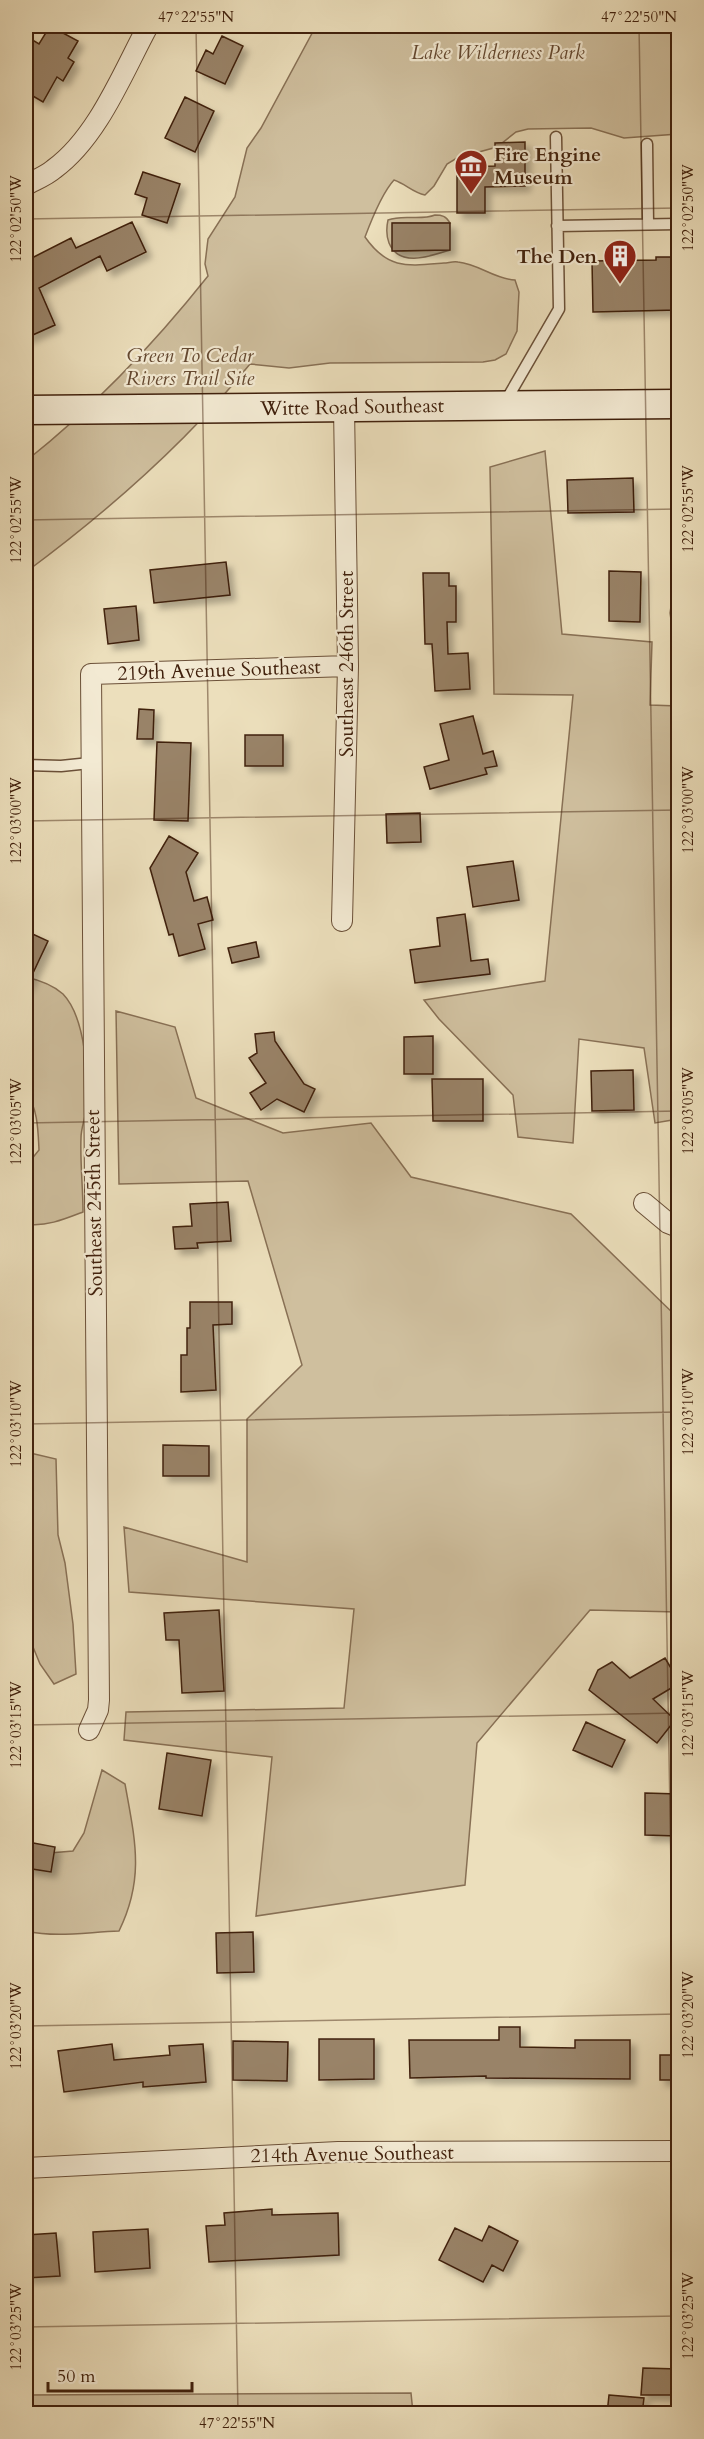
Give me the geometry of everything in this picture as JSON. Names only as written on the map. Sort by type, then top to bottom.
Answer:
[{"type":"street","points":[[26,185],[54,170],[92,126],[148,26]]},
{"type":"street","name":"Witte Road Southeast","points":[[26,410],[678,404]]},
{"type":"street","name":"Southeast 246th Street","points":[[342,921],[348,666],[344,407]]},
{"type":"street","name":"219th Avenue Southeast","points":[[91,674],[348,666]]},
{"type":"street","name":"Southeast 245th Street","points":[[89,1730],[98,1710],[99,1700],[91,674]]},
{"type":"street","points":[[644,1203],[668,1223],[678,1227]]},
{"type":"street","name":"214th Avenue Southeast","points":[[26,2168],[338,2152],[678,2151]]},
{"type":"lane","points":[[503,406],[558,309],[556,137]]},
{"type":"lane","points":[[647,144],[648,224]]},
{"type":"lane","points":[[557,226],[678,224]]},
{"type":"lane","points":[[678,595],[676,614],[678,631]]},
{"type":"lane","points":[[26,765],[61,766],[90,763]]},
{"type":"green space","points":[[316,26],[678,26],[678,134],[624,138],[591,128],[528,129],[516,132],[497,147],[457,158],[447,164],[434,186],[425,195],[394,180],[382,199],[365,237],[382,255],[400,264],[466,263],[500,277],[515,280],[519,292],[517,331],[506,354],[495,360],[483,362],[330,363],[289,368],[250,364],[172,449],[116,501],[26,572],[26,461],[76,419],[122,374],[208,276],[205,264],[208,239],[235,197],[247,148],[261,128]]},
{"type":"green space","points":[[437,215],[445,217],[450,223],[393,223],[393,250],[387,237],[388,220]]},
{"type":"green space","points":[[450,250],[416,258],[408,258],[394,251]]},
{"type":"green space","points":[[545,451],[562,634],[652,642],[650,705],[678,706],[678,1119],[655,1123],[644,1048],[579,1039],[573,1143],[518,1137],[513,1095],[439,1019],[424,1000],[545,981],[573,695],[494,694],[490,467]]},
{"type":"green space","points":[[26,977],[55,988],[71,1005],[81,1033],[87,1082],[81,1147],[83,1212],[55,1222],[41,1224],[26,1224],[26,1166],[39,1150],[35,1113],[26,1092]]},
{"type":"green space","points":[[116,1011],[175,1027],[196,1098],[283,1133],[371,1123],[411,1177],[571,1214],[678,1318],[678,1612],[590,1610],[477,1743],[465,1885],[256,1916],[272,1757],[124,1740],[126,1712],[344,1708],[354,1609],[129,1592],[124,1527],[247,1562],[247,1419],[302,1365],[248,1181],[119,1184]]},
{"type":"green space","points":[[26,1452],[56,1459],[58,1535],[65,1563],[73,1624],[76,1674],[54,1684],[40,1664],[26,1630]]},
{"type":"green space","points":[[102,1770],[125,1784],[136,1859],[132,1894],[119,1931],[61,1934],[26,1931],[26,1855],[73,1851],[84,1833]]},
{"type":"green space","points":[[411,2393],[413,2413],[26,2413],[26,2395]]},
{"type":"building","points":[[50,26],[78,41],[68,58],[74,62],[63,81],[57,77],[43,102],[26,92],[26,67],[32,57],[26,53],[26,36],[39,44]]},
{"type":"building","points":[[222,36],[243,46],[225,84],[196,71],[206,50],[213,54]]},
{"type":"building","points":[[185,97],[214,111],[195,152],[165,138]]},
{"type":"building","points":[[525,142],[525,186],[485,187],[485,213],[457,213],[457,167],[495,166],[495,143]]},
{"type":"building","points":[[143,172],[180,184],[167,223],[142,215],[147,198],[135,194]]},
{"type":"building","points":[[132,222],[146,252],[107,271],[100,256],[39,288],[55,325],[26,338],[26,261],[71,238],[76,248]]},
{"type":"building","points":[[392,223],[450,223],[450,250],[392,251]]},
{"type":"building","name":"The Den","points":[[656,257],[674,257],[674,271],[678,271],[677,310],[593,312],[592,261],[656,260]]},
{"type":"building","points":[[633,478],[634,512],[568,513],[567,480]]},
{"type":"building","points":[[226,562],[230,595],[154,603],[150,570]]},
{"type":"building","points":[[609,571],[641,572],[640,622],[609,621]]},
{"type":"building","points":[[423,573],[449,573],[449,586],[456,586],[456,622],[447,622],[448,654],[468,653],[470,689],[435,691],[432,644],[425,644]]},
{"type":"building","points":[[136,606],[139,640],[108,644],[104,609]]},
{"type":"building","points":[[139,709],[154,710],[153,739],[137,739]]},
{"type":"building","points":[[473,716],[483,754],[493,751],[497,766],[485,768],[487,774],[430,789],[424,767],[449,760],[440,724]]},
{"type":"building","points":[[245,735],[283,735],[283,766],[245,766]]},
{"type":"building","points":[[157,742],[191,743],[188,821],[154,820]]},
{"type":"building","points":[[420,813],[421,842],[387,843],[386,814]]},
{"type":"building","points":[[169,836],[198,853],[186,872],[194,901],[207,897],[213,920],[198,924],[205,949],[179,956],[173,934],[169,935],[150,868]]},
{"type":"building","points":[[513,861],[519,900],[473,907],[467,867]]},
{"type":"building","points":[[465,914],[471,961],[488,959],[490,974],[415,983],[410,950],[440,946],[437,918]]},
{"type":"building","points":[[26,931],[48,941],[26,988]]},
{"type":"building","points":[[256,942],[259,957],[232,963],[228,948]]},
{"type":"building","points":[[274,1032],[275,1041],[304,1084],[315,1089],[304,1112],[277,1099],[261,1110],[250,1093],[266,1083],[249,1058],[257,1053],[255,1034]]},
{"type":"building","points":[[433,1036],[433,1074],[404,1074],[404,1037]]},
{"type":"building","points":[[633,1070],[634,1110],[592,1111],[591,1071]]},
{"type":"building","points":[[432,1079],[483,1079],[483,1121],[433,1121]]},
{"type":"building","points":[[228,1202],[231,1241],[197,1243],[198,1248],[175,1249],[173,1227],[192,1226],[190,1204]]},
{"type":"building","points":[[190,1302],[232,1302],[232,1324],[213,1325],[216,1390],[181,1392],[181,1355],[187,1355]]},
{"type":"building","points":[[163,1445],[209,1446],[209,1476],[163,1476]]},
{"type":"building","points":[[219,1610],[224,1691],[182,1693],[179,1640],[166,1640],[164,1613]]},
{"type":"building","points":[[665,1658],[678,1684],[653,1699],[675,1720],[657,1743],[589,1690],[598,1670],[612,1662],[630,1678]]},
{"type":"building","points":[[586,1722],[625,1740],[612,1767],[573,1750]]},
{"type":"building","points":[[167,1753],[211,1760],[202,1816],[159,1809]]},
{"type":"building","points":[[645,1793],[678,1794],[678,1836],[645,1835]]},
{"type":"building","points":[[28,1842],[55,1847],[51,1872],[26,1868]]},
{"type":"building","points":[[253,1932],[254,1972],[217,1973],[216,1933]]},
{"type":"building","points":[[499,2027],[520,2027],[520,2047],[575,2048],[575,2040],[630,2040],[630,2079],[486,2078],[486,2076],[410,2078],[409,2040],[499,2040]]},
{"type":"building","points":[[319,2039],[374,2039],[374,2079],[319,2080]]},
{"type":"building","points":[[233,2041],[288,2042],[287,2081],[233,2080]]},
{"type":"building","points":[[112,2044],[114,2060],[170,2055],[169,2046],[203,2044],[206,2082],[143,2087],[143,2082],[64,2092],[58,2051]]},
{"type":"building","points":[[660,2055],[678,2055],[678,2080],[660,2080]]},
{"type":"building","points":[[272,2209],[272,2215],[338,2213],[339,2255],[209,2262],[206,2226],[225,2225],[224,2213]]},
{"type":"building","points":[[489,2226],[518,2241],[503,2271],[492,2265],[483,2282],[439,2260],[455,2228],[482,2241]]},
{"type":"building","points":[[148,2229],[150,2268],[95,2272],[93,2232]]},
{"type":"building","points":[[56,2233],[60,2276],[26,2278],[26,2235]]},
{"type":"building","points":[[643,2368],[678,2369],[678,2395],[641,2395]]},
{"type":"building","points":[[609,2395],[644,2398],[642,2414],[607,2414]]},
{"type":"place","name":"Fire Engine Museum","points":[[471,195]]},
{"type":"place","name":"The Den","points":[[620,285]]},
{"type":"park label","name":"Lake Wilderness Park","points":[[498,52]]},
{"type":"park label","name":"Green To Cedar Rivers Trail Site","points":[[190,366]]}]
